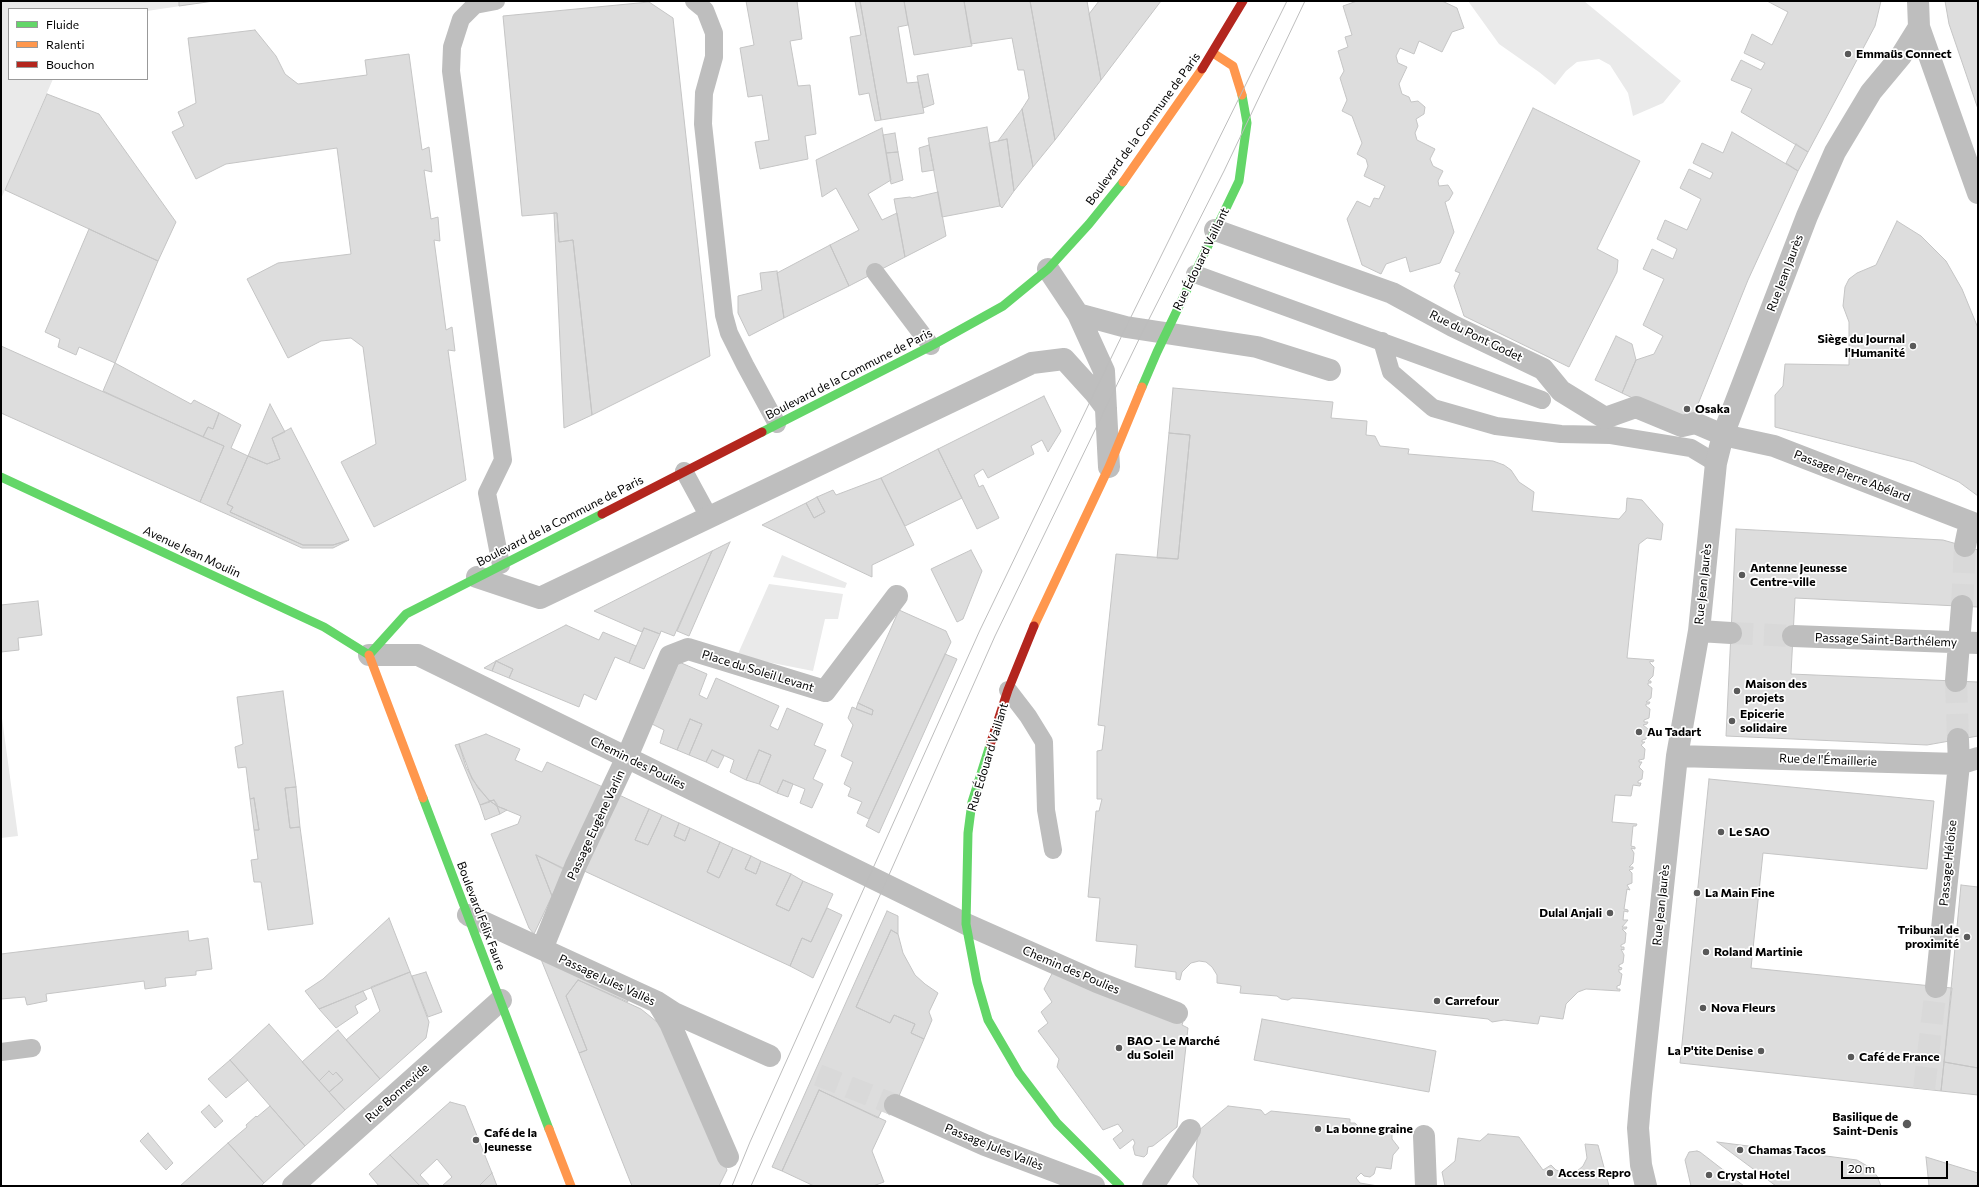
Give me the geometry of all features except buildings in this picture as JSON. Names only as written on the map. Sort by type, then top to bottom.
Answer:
[{"type":"street","name":"Boulevard de la Commune de Paris","points":[[369,655],[406,614],[931,346],[1003,306],[1048,269],[1089,224],[1124,181],[1213,53],[1243,1]]},
{"type":"street","points":[[1918,1],[1919,26],[1978,193]]},
{"type":"street","name":"Rue Jean Jaurès","points":[[1646,1186],[1641,1165],[1638,1128],[1677,756],[1699,631],[1716,463],[1723,435],[1807,216],[1835,152],[1871,92],[1901,56],[1919,26]]},
{"type":"street","name":"Rue Édouard Vaillant","points":[[1120,1186],[1057,1123],[1019,1073],[988,1020],[977,982],[966,924],[968,833],[972,802],[1008,690],[1042,607],[1109,467],[1166,332],[1239,181],[1247,123],[1242,95],[1233,66],[1213,53]]},
{"type":"street","name":"Rue du Pont Godet","points":[[1216,230],[1392,293],[1453,326],[1543,369],[1561,391],[1605,418],[1636,407],[1682,426],[1695,423],[1723,435]]},
{"type":"street","name":"Rue Édouard Vaillant","points":[[1048,269],[1078,314],[1104,371],[1109,467]]},
{"type":"street","points":[[1078,314],[1126,327],[1257,347],[1330,370]]},
{"type":"street","points":[[477,577],[540,598],[1032,363],[1064,359],[1094,392],[1106,408]]},
{"type":"street","name":"Passage Pierre Abélard","points":[[1723,435],[1774,446],[1974,524]]},
{"type":"street","name":"Avenue Jean Moulin","points":[[1,477],[324,627],[369,655]]},
{"type":"street","points":[[1965,546],[1974,524]]},
{"type":"street","name":"Place du Soleil Levant","points":[[670,656],[688,650],[825,691],[897,596]]},
{"type":"street","points":[[1956,682],[1968,643],[1962,606]]},
{"type":"street","points":[[1699,631],[1731,633]]},
{"type":"street","name":"Passage Saint-Barthélemy","points":[[1793,636],[1968,643]]},
{"type":"street","name":"Chemin des Poulies","points":[[369,655],[418,655],[966,924],[1097,982],[1177,1013]]},
{"type":"street","name":"Boulevard Félix Faure","points":[[369,655],[571,1186]]},
{"type":"street","name":"Passage Eugène Varlin","points":[[542,949],[576,865],[627,758],[670,656]]},
{"type":"street","name":"Passage Héloïse","points":[[1936,987],[1968,761],[1958,739]]},
{"type":"street","name":"Rue de l'Émaillerie","points":[[1677,756],[1968,761]]},
{"type":"street","name":"Passage Jules Vallès","points":[[468,915],[657,1002],[670,1023],[728,1157]]},
{"type":"street","name":"Rue Bonnevide","points":[[293,1186],[501,1000]]},
{"type":"street","points":[[657,1002],[674,1013],[770,1056]]},
{"type":"street","name":"Passage Jules Vallès","points":[[895,1105],[986,1144],[1094,1186]]},
{"type":"street","points":[[1153,1186],[1190,1130]]},
{"type":"street","points":[[1424,1136],[1426,1186]]},
{"type":"lane","points":[[496,1],[475,5],[461,18],[452,47],[451,71],[503,460],[487,493],[501,565]]},
{"type":"lane","points":[[694,1],[705,10],[714,33],[714,57],[704,92],[703,124],[724,315],[729,333],[777,424]]},
{"type":"lane","points":[[875,272],[931,346]]},
{"type":"lane","points":[[1195,274],[1542,400]]},
{"type":"lane","points":[[1382,341],[1391,372],[1433,408],[1496,426],[1561,434],[1611,434],[1691,448],[1716,463]]},
{"type":"lane","points":[[684,471],[709,517]]},
{"type":"lane","points":[[1008,690],[1028,716],[1044,742],[1046,810],[1053,850]]},
{"type":"lane","points":[[1,1052],[32,1048]]},
{"type":"shaded area","points":[[1,1],[214,1],[148,11],[148,8],[8,8],[8,80],[53,80],[1,199]]},
{"type":"shaded area","points":[[1468,1],[1584,1],[1681,81],[1663,103],[1633,116],[1628,93],[1610,65],[1599,59],[1577,62],[1566,71],[1555,85],[1499,44]]},
{"type":"shaded area","points":[[782,555],[847,583],[845,588],[773,577]]},
{"type":"shaded area","points":[[769,584],[843,594],[838,619],[825,619],[813,671],[737,656]]},
{"type":"shaded area","points":[[1,711],[18,836],[1,838]]},
{"type":"tunnel","points":[[1962,606],[1965,546]]},
{"type":"tunnel","points":[[1731,633],[1793,636]]},
{"type":"tunnel","points":[[1956,681],[1958,739]]},
{"type":"tunnel","points":[[1924,1089],[1936,987]]},
{"type":"tunnel","points":[[818,1075],[895,1105]]},
{"type":"tram line","points":[[732,1186],[750,1142],[980,630],[1126,327],[1287,1]]},
{"type":"tram line","points":[[751,1186],[995,636],[1144,329],[1224,171],[1305,1]]},
{"type":"traffic: fast","points":[[1142,387],[1157,352],[1239,181],[1247,123],[1242,95]]},
{"type":"traffic: fast","points":[[762,432],[931,346],[1003,306],[1048,269],[1089,224],[1123,182]]},
{"type":"traffic: fast","points":[[1,477],[324,627],[369,655]]},
{"type":"traffic: fast","points":[[369,655],[406,614],[602,514]]},
{"type":"traffic: fast","points":[[990,745],[972,802],[968,833],[966,924],[977,982],[988,1020],[1019,1073],[1057,1123],[1120,1186]]},
{"type":"traffic: fast","points":[[423,798],[549,1129]]},
{"type":"traffic: slow","points":[[1213,53],[1233,66],[1242,95]]},
{"type":"traffic: slow","points":[[1123,182],[1202,69]]},
{"type":"traffic: slow","points":[[1034,626],[1109,467],[1142,387]]},
{"type":"traffic: slow","points":[[369,655],[423,798]]},
{"type":"traffic: slow","points":[[549,1129],[571,1186]]},
{"type":"traffic: jam","points":[[1202,69],[1243,1]]},
{"type":"traffic: jam","points":[[602,514],[762,432]]},
{"type":"traffic: jam","points":[[990,745],[1008,690],[1034,626]]},
{"type":"place","name":"Emmaüs Connect","points":[[1848,54]]},
{"type":"place","name":"Siège du Journal l'Humanité","points":[[1913,346]]},
{"type":"place","name":"Osaka","points":[[1687,409]]},
{"type":"place","name":"Antenne Jeunesse Centre-ville","points":[[1742,575]]},
{"type":"place","name":"Maison des projets","points":[[1737,691]]},
{"type":"place","name":"Epicerie solidaire","points":[[1732,721]]},
{"type":"place","name":"Au Tadart","points":[[1639,732]]},
{"type":"place","name":"Le SAO","points":[[1721,832]]},
{"type":"place","name":"La Main Fine","points":[[1697,893]]},
{"type":"place","name":"Dulal Anjali","points":[[1610,913]]},
{"type":"place","name":"Tribunal de proximité","points":[[1967,937]]},
{"type":"place","name":"Roland Martinie","points":[[1706,952]]},
{"type":"place","name":"Carrefour","points":[[1437,1001]]},
{"type":"place","name":"Nova Fleurs","points":[[1703,1008]]},
{"type":"place","name":"BAO - Le Marché du Soleil","points":[[1119,1048]]},
{"type":"place","name":"La P'tite Denise","points":[[1761,1051]]},
{"type":"place","name":"Café de France","points":[[1851,1057]]},
{"type":"place","name":"Basilique de Saint-Denis","points":[[1907,1124]]},
{"type":"place","name":"La bonne graine","points":[[1318,1129]]},
{"type":"place","name":"Café de la Jeunesse","points":[[476,1140]]},
{"type":"place","name":"Chamas Tacos","points":[[1740,1150]]},
{"type":"place","name":"Access Repro","points":[[1550,1173]]},
{"type":"place","name":"Crystal Hotel","points":[[1709,1175]]}]
